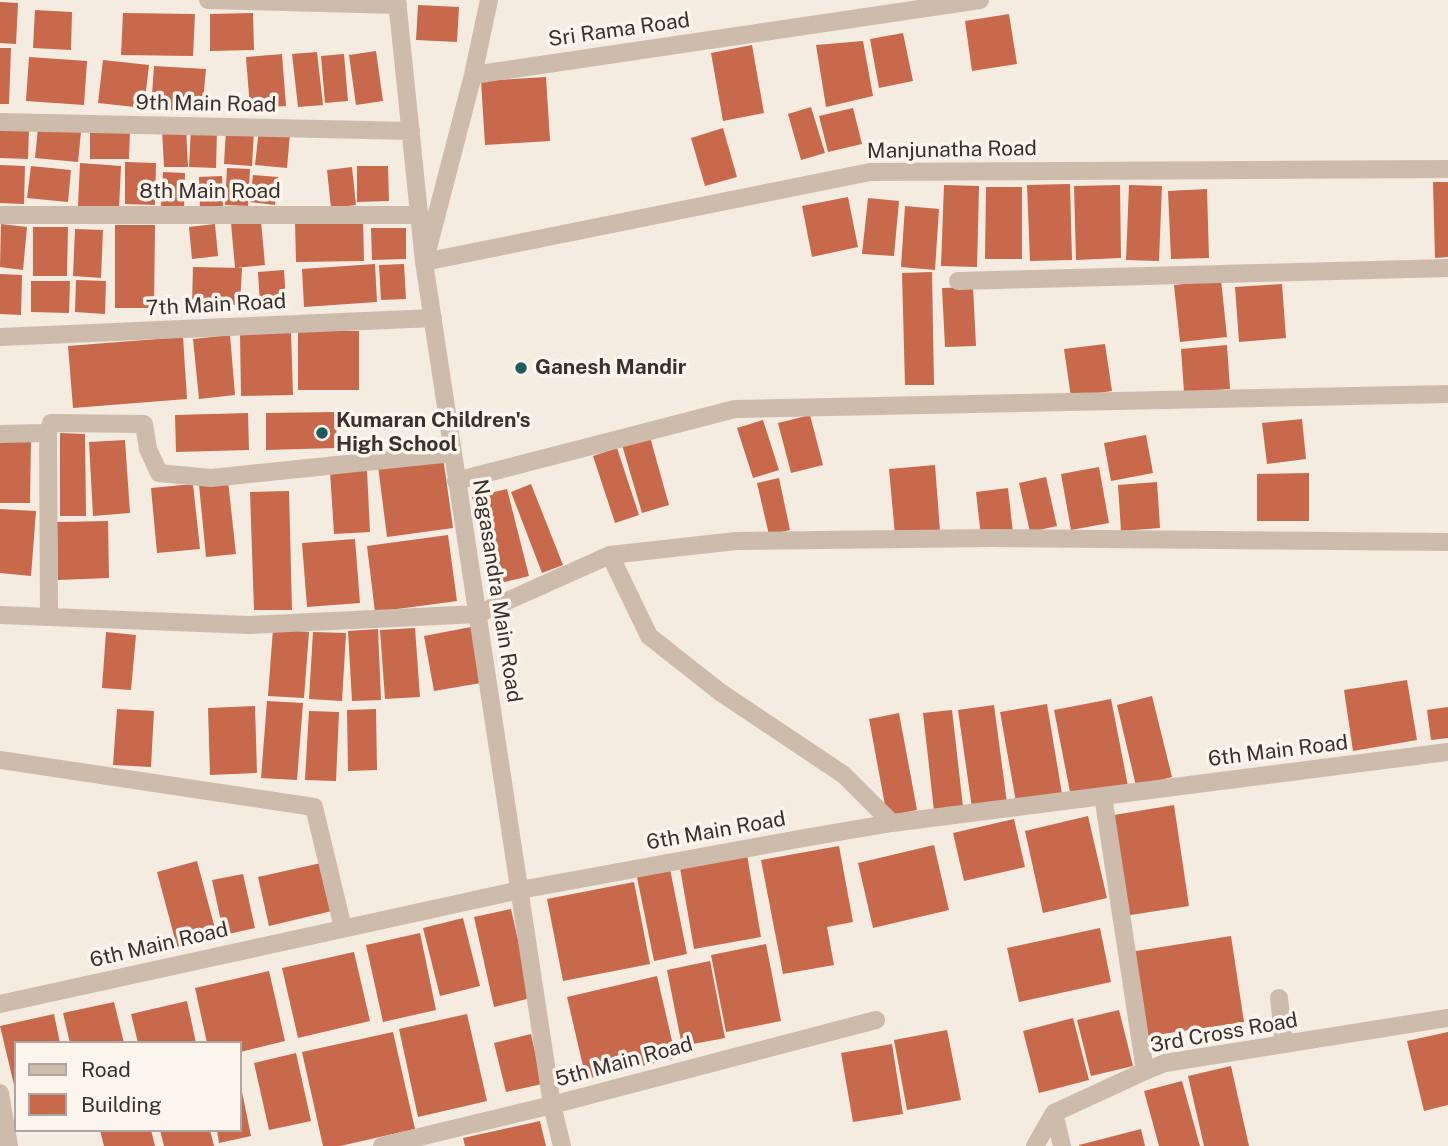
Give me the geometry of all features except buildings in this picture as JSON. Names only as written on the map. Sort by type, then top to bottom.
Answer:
[{"type":"street","points":[[208,0],[398,2]]},
{"type":"street","points":[[424,262],[474,75],[489,0]]},
{"type":"street","name":"Sri Rama Road","points":[[474,75],[980,0]]},
{"type":"street","name":"Nagasandra Main Road","points":[[398,2],[424,262],[552,1105],[562,1146]]},
{"type":"street","name":"9th Main Road","points":[[0,122],[411,131]]},
{"type":"street","name":"Manjunatha Road","points":[[424,262],[870,172],[1448,169]]},
{"type":"street","name":"8th Main Road","points":[[0,215],[420,215]]},
{"type":"street","points":[[958,281],[1448,268]]},
{"type":"street","name":"7th Main Road","points":[[0,337],[433,318]]},
{"type":"street","points":[[456,481],[735,409],[1448,394]]},
{"type":"street","points":[[49,617],[48,433],[51,424],[144,424],[148,449],[159,473],[211,478],[453,453]]},
{"type":"street","points":[[0,434],[48,433]]},
{"type":"street","points":[[0,615],[249,625],[478,614],[610,555],[736,541],[1003,538],[1448,542]]},
{"type":"street","points":[[610,555],[649,636],[720,692],[844,775],[892,823]]},
{"type":"street","name":"6th Main Road","points":[[0,1004],[520,890],[892,823],[1448,752]]},
{"type":"street","points":[[0,760],[314,807],[343,928]]},
{"type":"street","points":[[1103,796],[1144,1070]]},
{"type":"street","points":[[1279,998],[1284,1044]]},
{"type":"street","name":"3rd Cross Road","points":[[1054,1113],[1144,1070],[1166,1063],[1448,1018]]},
{"type":"street","name":"5th Main Road","points":[[382,1146],[552,1105],[876,1020]]},
{"type":"street","points":[[0,1093],[9,1146]]},
{"type":"street","points":[[1035,1146],[1054,1113]]},
{"type":"street","points":[[1054,1113],[1062,1146]]},
{"type":"place","name":"Ganesh Mandir","points":[[521,368]]},
{"type":"place","name":"Kumaran Children's High School","points":[[322,433]]}]
